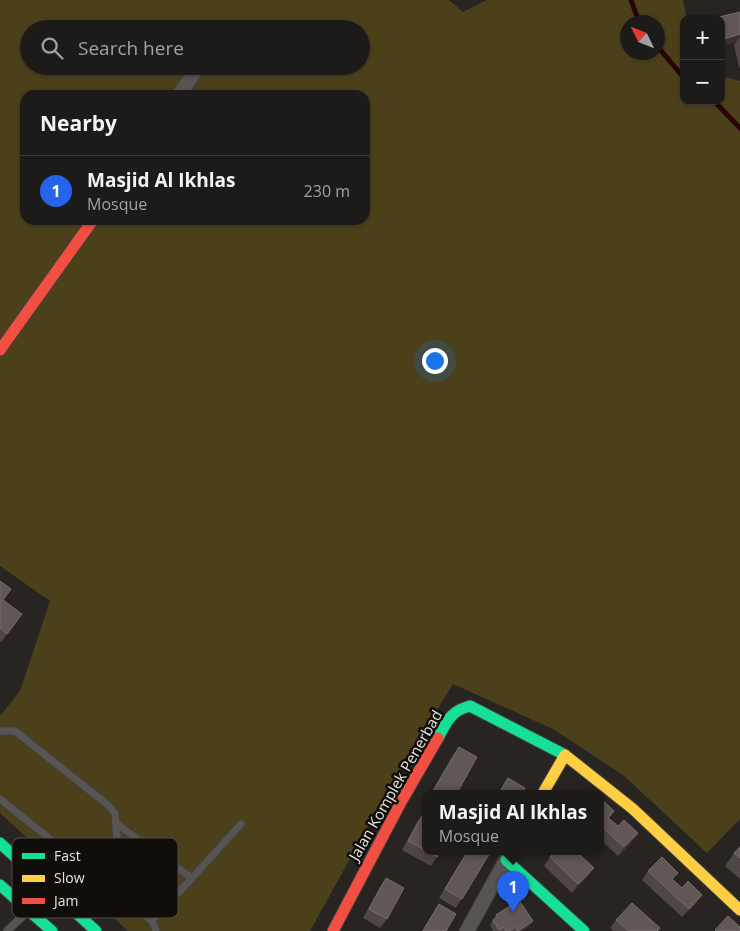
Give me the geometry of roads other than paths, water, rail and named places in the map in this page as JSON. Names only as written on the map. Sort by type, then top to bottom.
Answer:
[{"type":"main road","points":[[0,350],[89,225]]},
{"type":"main road","name":"Jalan Komplek Penerbad","points":[[333,931],[401,802],[450,717],[458,709],[470,706],[565,755],[590,772],[740,910]]},
{"type":"main road","points":[[545,790],[565,755]]},
{"type":"main road","points":[[0,843],[12,856]]},
{"type":"main road","points":[[509,855],[584,931]]},
{"type":"main road","points":[[0,885],[12,894]]},
{"type":"main road","points":[[40,918],[52,931]]},
{"type":"main road","points":[[80,918],[96,931]]},
{"type":"street","points":[[182,90],[193,75]]},
{"type":"street","points":[[467,931],[509,855]]},
{"type":"lane","points":[[0,731],[15,731],[100,799],[115,813],[119,838]]},
{"type":"lane","points":[[0,799],[49,838]]},
{"type":"lane","points":[[178,893],[241,824]]},
{"type":"lane","points":[[118,825],[136,838]]},
{"type":"lane","points":[[178,868],[192,878]]},
{"type":"lane","points":[[7,931],[21,918]]},
{"type":"lane","points":[[148,918],[152,921],[156,931]]},
{"type":"lane","points":[[152,921],[155,918]]},
{"type":"waterway","points":[[631,0],[636,15]]},
{"type":"waterway","points":[[665,55],[680,73]]},
{"type":"waterway","points":[[718,105],[740,128]]},
{"type":"place","name":"Masjid Al Ikhlas","points":[[513,912]]}]
